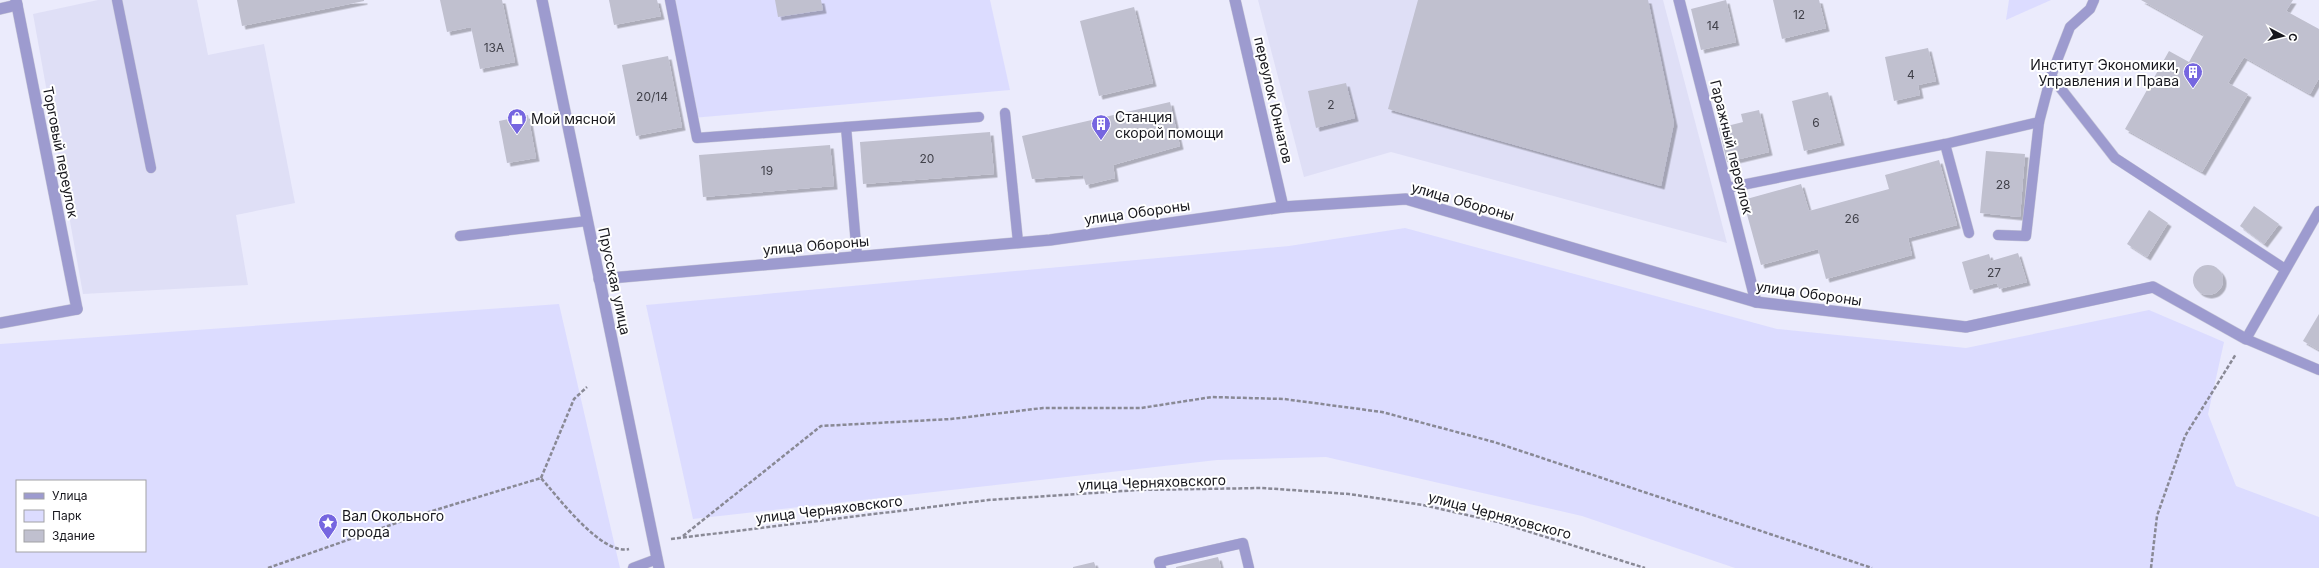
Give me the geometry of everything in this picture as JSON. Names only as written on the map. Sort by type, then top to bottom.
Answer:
[{"type":"street","name":"Прусская улица","points":[[542,0],[658,564]]},
{"type":"street","name":"переулок Юннатов","points":[[1235,0],[1283,207]]},
{"type":"street","name":"Гаражный переулок","points":[[1679,0],[1756,302]]},
{"type":"street","points":[[0,9],[16,3]]},
{"type":"street","name":"Торговый переулок","points":[[0,323],[77,309],[16,3]]},
{"type":"street","name":"улица Обороны","points":[[599,279],[1018,242],[1283,207],[1406,199],[1756,302],[1966,327],[2153,287],[2246,339]]},
{"type":"lane","points":[[117,0],[151,168]]},
{"type":"lane","points":[[670,0],[697,138],[979,117]]},
{"type":"lane","points":[[1998,235],[2026,236],[2039,122],[2051,76],[2070,27],[2090,9],[2094,0]]},
{"type":"lane","points":[[2051,76],[2115,158],[2285,269]]},
{"type":"lane","points":[[1005,113],[1018,242]]},
{"type":"lane","points":[[1727,188],[1945,144],[2039,122]]},
{"type":"lane","points":[[846,127],[858,256]]},
{"type":"lane","points":[[1945,144],[1969,233]]},
{"type":"lane","points":[[2319,211],[2246,339],[2319,370]]},
{"type":"lane","points":[[460,236],[587,221]]},
{"type":"lane","points":[[1161,568],[1159,562],[1243,543],[1249,568]]},
{"type":"lane","points":[[633,568],[658,564]]},
{"type":"path","points":[[2151,568],[2157,516],[2185,436],[2246,339]]},
{"type":"path","points":[[541,478],[574,399],[587,387]]},
{"type":"path","points":[[682,536],[821,426],[951,419],[1043,408],[1141,408],[1212,397],[1284,399],[1390,414],[1494,442],[1872,568]]},
{"type":"path","points":[[541,478],[596,538],[622,551]]},
{"type":"path","points":[[268,568],[419,515],[541,478]]},
{"type":"path","name":"улица Черняховского","points":[[653,543],[682,536],[988,500],[1138,490],[1262,488],[1349,494],[1423,505],[1498,522],[1645,568]]},
{"type":"shaded area","points":[[98,0],[197,0],[208,55],[264,44],[295,203],[236,215],[248,285],[83,294],[33,14]]},
{"type":"shaded area","points":[[1258,0],[1663,0],[1727,243],[1391,152],[1304,177]]},
{"type":"green space","points":[[670,0],[990,0],[1010,90],[692,118]]},
{"type":"green space","points":[[2009,0],[2051,0],[2006,20]]},
{"type":"green space","points":[[1405,228],[1777,329],[1966,348],[2149,310],[2224,342],[2208,414],[2236,486],[2319,517],[2319,568],[1735,568],[1582,516],[1326,457],[1217,460],[693,519],[646,305],[1289,246]]},
{"type":"green space","points":[[559,304],[620,568],[0,568],[0,344]]},
{"type":"building","points":[[237,0],[364,0],[364,1],[242,26]]},
{"type":"building","points":[[440,0],[502,0],[515,62],[480,69],[471,27],[447,32]]},
{"type":"building","points":[[609,0],[657,0],[661,16],[614,25]]},
{"type":"building","points":[[775,0],[821,0],[823,10],[778,17]]},
{"type":"building","points":[[1418,0],[1648,0],[1674,123],[1661,186],[1388,109]]},
{"type":"building","points":[[1726,0],[1736,42],[1701,50],[1691,9]]},
{"type":"building","points":[[1773,0],[1819,0],[1826,28],[1782,39]]},
{"type":"building","name":"Институт Экономики, Управления и Права","points":[[2141,0],[2293,0],[2286,11],[2319,29],[2319,78],[2310,94],[2244,57],[2228,83],[2248,94],[2202,172],[2125,129],[2169,51],[2189,62],[2204,35]]},
{"type":"building","points":[[1134,7],[1153,83],[1099,96],[1080,21]]},
{"type":"building","points":[[1928,48],[1936,81],[1918,85],[1920,95],[1894,101],[1885,57]]},
{"type":"building","points":[[668,56],[682,127],[636,136],[622,65]]},
{"type":"building","points":[[1346,83],[1355,118],[1316,128],[1308,91]]},
{"type":"building","points":[[1828,92],[1841,142],[1804,151],[1792,101]]},
{"type":"building","name":"Станция скорой помощи","points":[[1170,102],[1180,146],[1113,165],[1115,178],[1086,185],[1083,175],[1032,179],[1022,136]]},
{"type":"building","points":[[1759,110],[1769,152],[1727,162],[1719,128],[1743,122],[1741,114]]},
{"type":"building","points":[[528,115],[536,158],[507,163],[499,121]]},
{"type":"building","points":[[990,132],[994,174],[863,184],[860,142]]},
{"type":"building","points":[[830,145],[834,186],[703,197],[699,155]]},
{"type":"building","points":[[1986,151],[2025,154],[2020,217],[1980,213]]},
{"type":"building","points":[[1939,160],[1957,225],[1908,238],[1912,255],[1826,279],[1818,249],[1761,265],[1743,200],[1801,184],[1809,211],[1889,189],[1885,175]]},
{"type":"building","points":[[2254,206],[2279,224],[2264,244],[2240,226]]},
{"type":"building","points":[[2149,210],[2168,223],[2147,257],[2127,244]]},
{"type":"building","points":[[2018,253],[2027,282],[1999,289],[1997,283],[1970,290],[1962,262],[1989,254],[1991,261]]},
{"type":"building","points":[[2208,265],[2219,269],[2223,280],[2219,291],[2208,295],[2197,291],[2193,280],[2197,269]]},
{"type":"building","points":[[2319,314],[2319,350],[2303,341]]},
{"type":"building","points":[[1218,557],[1221,568],[1176,568],[1176,567]]},
{"type":"building","points":[[1094,562],[1096,568],[1073,568],[1073,567]]},
{"type":"place","name":"Институт Экономики, Управления и Права","points":[[2193,89]]},
{"type":"place","name":"Мой мясной","points":[[517,135]]},
{"type":"place","name":"Станция скорой помощи","points":[[1101,141]]},
{"type":"place","name":"Вал Окольного города","points":[[328,540]]}]
